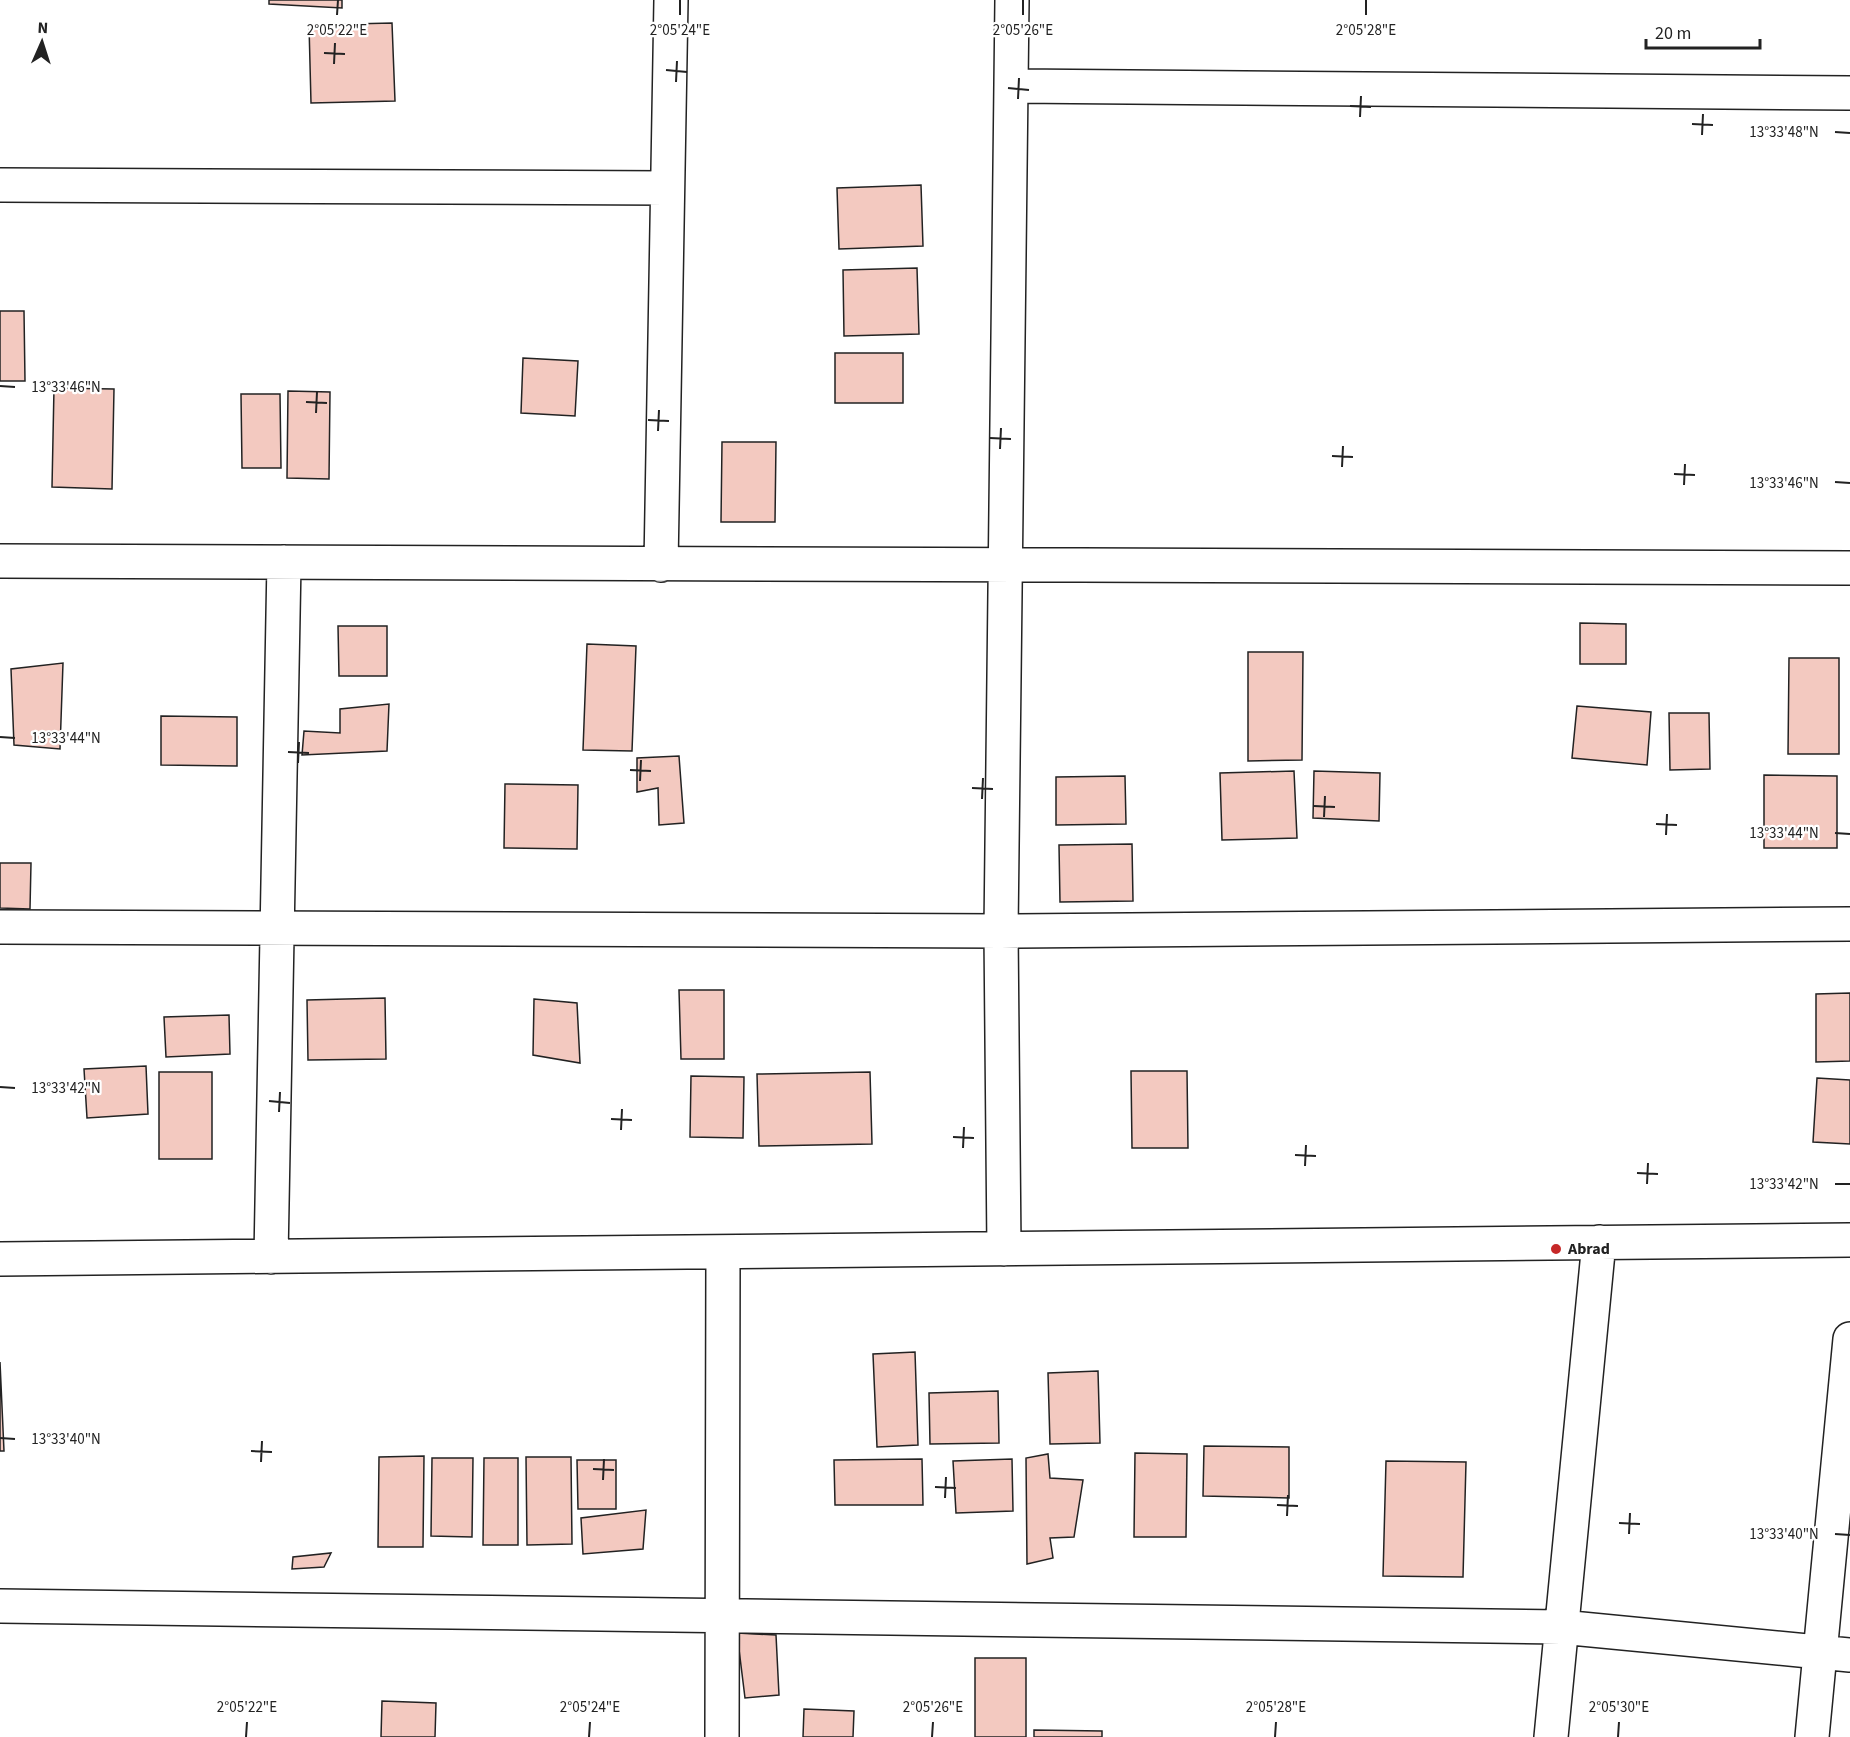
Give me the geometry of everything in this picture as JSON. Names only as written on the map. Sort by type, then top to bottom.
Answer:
[{"type":"street","points":[[661,565],[671,0]]},
{"type":"street","points":[[1004,1249],[1002,931],[1012,0]]},
{"type":"street","points":[[1011,86],[1850,93]]},
{"type":"street","points":[[0,184],[667,188]]},
{"type":"street","points":[[0,561],[1850,568]]},
{"type":"street","points":[[271,1257],[279,927],[284,562]]},
{"type":"street","points":[[0,927],[1002,931],[1850,924]]},
{"type":"street","points":[[0,1259],[1850,1240]]},
{"type":"street","points":[[1551,1737],[1599,1242]]},
{"type":"street","points":[[722,1737],[723,1252]]},
{"type":"street","points":[[1812,1737],[1835,1654],[1850,1339]]},
{"type":"street","points":[[0,1606],[1561,1627],[1835,1654]]},
{"type":"building","points":[[269,0],[342,0],[342,8],[269,4]]},
{"type":"building","points":[[392,23],[395,101],[311,103],[309,25]]},
{"type":"building","points":[[921,185],[923,246],[839,249],[837,188]]},
{"type":"building","points":[[917,268],[919,334],[844,336],[843,270]]},
{"type":"building","points":[[0,311],[24,311],[25,381],[0,381]]},
{"type":"building","points":[[835,353],[903,353],[903,403],[835,403]]},
{"type":"building","points":[[523,358],[578,361],[575,416],[521,413]]},
{"type":"building","points":[[54,388],[114,389],[112,489],[52,487]]},
{"type":"building","points":[[288,391],[330,392],[329,479],[287,478]]},
{"type":"building","points":[[241,394],[280,394],[281,468],[242,468]]},
{"type":"building","points":[[722,442],[776,442],[775,522],[721,522]]},
{"type":"building","points":[[1580,623],[1626,624],[1626,664],[1580,664]]},
{"type":"building","points":[[338,626],[387,626],[387,676],[339,676]]},
{"type":"building","points":[[587,644],[636,646],[632,751],[583,750]]},
{"type":"building","points":[[1248,652],[1303,652],[1302,760],[1248,761]]},
{"type":"building","points":[[1789,658],[1839,658],[1839,754],[1788,754]]},
{"type":"building","points":[[63,663],[60,749],[14,745],[11,669]]},
{"type":"building","points":[[389,704],[387,751],[302,755],[304,731],[340,733],[340,709]]},
{"type":"building","points":[[1577,706],[1651,712],[1647,765],[1572,758]]},
{"type":"building","points":[[1669,713],[1709,713],[1710,769],[1670,770]]},
{"type":"building","points":[[161,716],[237,717],[237,766],[161,765]]},
{"type":"building","points":[[679,756],[684,823],[659,825],[658,788],[637,792],[637,758]]},
{"type":"building","points":[[1294,771],[1297,838],[1222,840],[1220,773]]},
{"type":"building","points":[[1314,771],[1380,773],[1379,821],[1313,818]]},
{"type":"building","points":[[1764,775],[1837,776],[1837,848],[1764,848]]},
{"type":"building","points":[[1125,776],[1126,824],[1056,825],[1056,777]]},
{"type":"building","points":[[505,784],[578,785],[577,849],[504,848]]},
{"type":"building","points":[[1132,844],[1133,901],[1060,902],[1059,845]]},
{"type":"building","points":[[0,863],[31,863],[30,909],[0,908]]},
{"type":"building","points":[[679,990],[724,990],[724,1059],[681,1059]]},
{"type":"building","points":[[1850,993],[1850,1061],[1816,1062],[1816,994]]},
{"type":"building","points":[[385,998],[386,1059],[308,1060],[307,1000]]},
{"type":"building","points":[[534,999],[577,1003],[580,1063],[533,1055]]},
{"type":"building","points":[[229,1015],[230,1054],[166,1057],[164,1017]]},
{"type":"building","points":[[146,1066],[148,1114],[87,1118],[84,1069]]},
{"type":"building","points":[[1131,1071],[1187,1071],[1188,1148],[1132,1148]]},
{"type":"building","points":[[159,1072],[212,1072],[212,1159],[159,1159]]},
{"type":"building","points":[[870,1072],[872,1144],[759,1146],[757,1074]]},
{"type":"building","points":[[691,1076],[744,1077],[743,1138],[690,1137]]},
{"type":"building","points":[[1817,1078],[1850,1080],[1850,1144],[1813,1142]]},
{"type":"building","points":[[915,1352],[918,1445],[877,1447],[873,1354]]},
{"type":"building","points":[[0,1362],[4,1451],[0,1451]]},
{"type":"building","points":[[1098,1371],[1100,1443],[1050,1444],[1048,1373]]},
{"type":"building","points":[[998,1391],[999,1443],[930,1444],[929,1393]]},
{"type":"building","points":[[1204,1446],[1289,1447],[1289,1498],[1203,1496]]},
{"type":"building","points":[[1135,1453],[1187,1454],[1186,1537],[1134,1537]]},
{"type":"building","points":[[1048,1454],[1050,1478],[1083,1480],[1074,1537],[1050,1538],[1053,1558],[1027,1564],[1026,1458]]},
{"type":"building","points":[[424,1456],[423,1547],[378,1547],[379,1457]]},
{"type":"building","points":[[526,1457],[571,1457],[572,1544],[527,1545]]},
{"type":"building","points":[[432,1458],[473,1458],[472,1537],[431,1536]]},
{"type":"building","points":[[484,1458],[518,1458],[518,1545],[483,1545]]},
{"type":"building","points":[[922,1459],[923,1505],[835,1505],[834,1460]]},
{"type":"building","points":[[1012,1459],[1013,1511],[956,1513],[953,1461]]},
{"type":"building","points":[[577,1460],[616,1460],[616,1509],[578,1509]]},
{"type":"building","points":[[1386,1461],[1466,1462],[1463,1577],[1383,1576]]},
{"type":"building","points":[[646,1510],[643,1549],[583,1554],[581,1518]]},
{"type":"building","points":[[331,1553],[324,1567],[292,1569],[293,1557]]},
{"type":"building","points":[[737,1633],[776,1635],[779,1695],[745,1698]]},
{"type":"building","points":[[975,1658],[1026,1658],[1026,1737],[975,1737]]},
{"type":"building","points":[[382,1701],[436,1703],[435,1737],[381,1737]]},
{"type":"building","points":[[804,1709],[854,1711],[853,1737],[803,1737]]},
{"type":"building","points":[[1034,1730],[1102,1731],[1102,1737],[1034,1737]]},
{"type":"place","name":"Abrad","points":[[1556,1249]]}]
